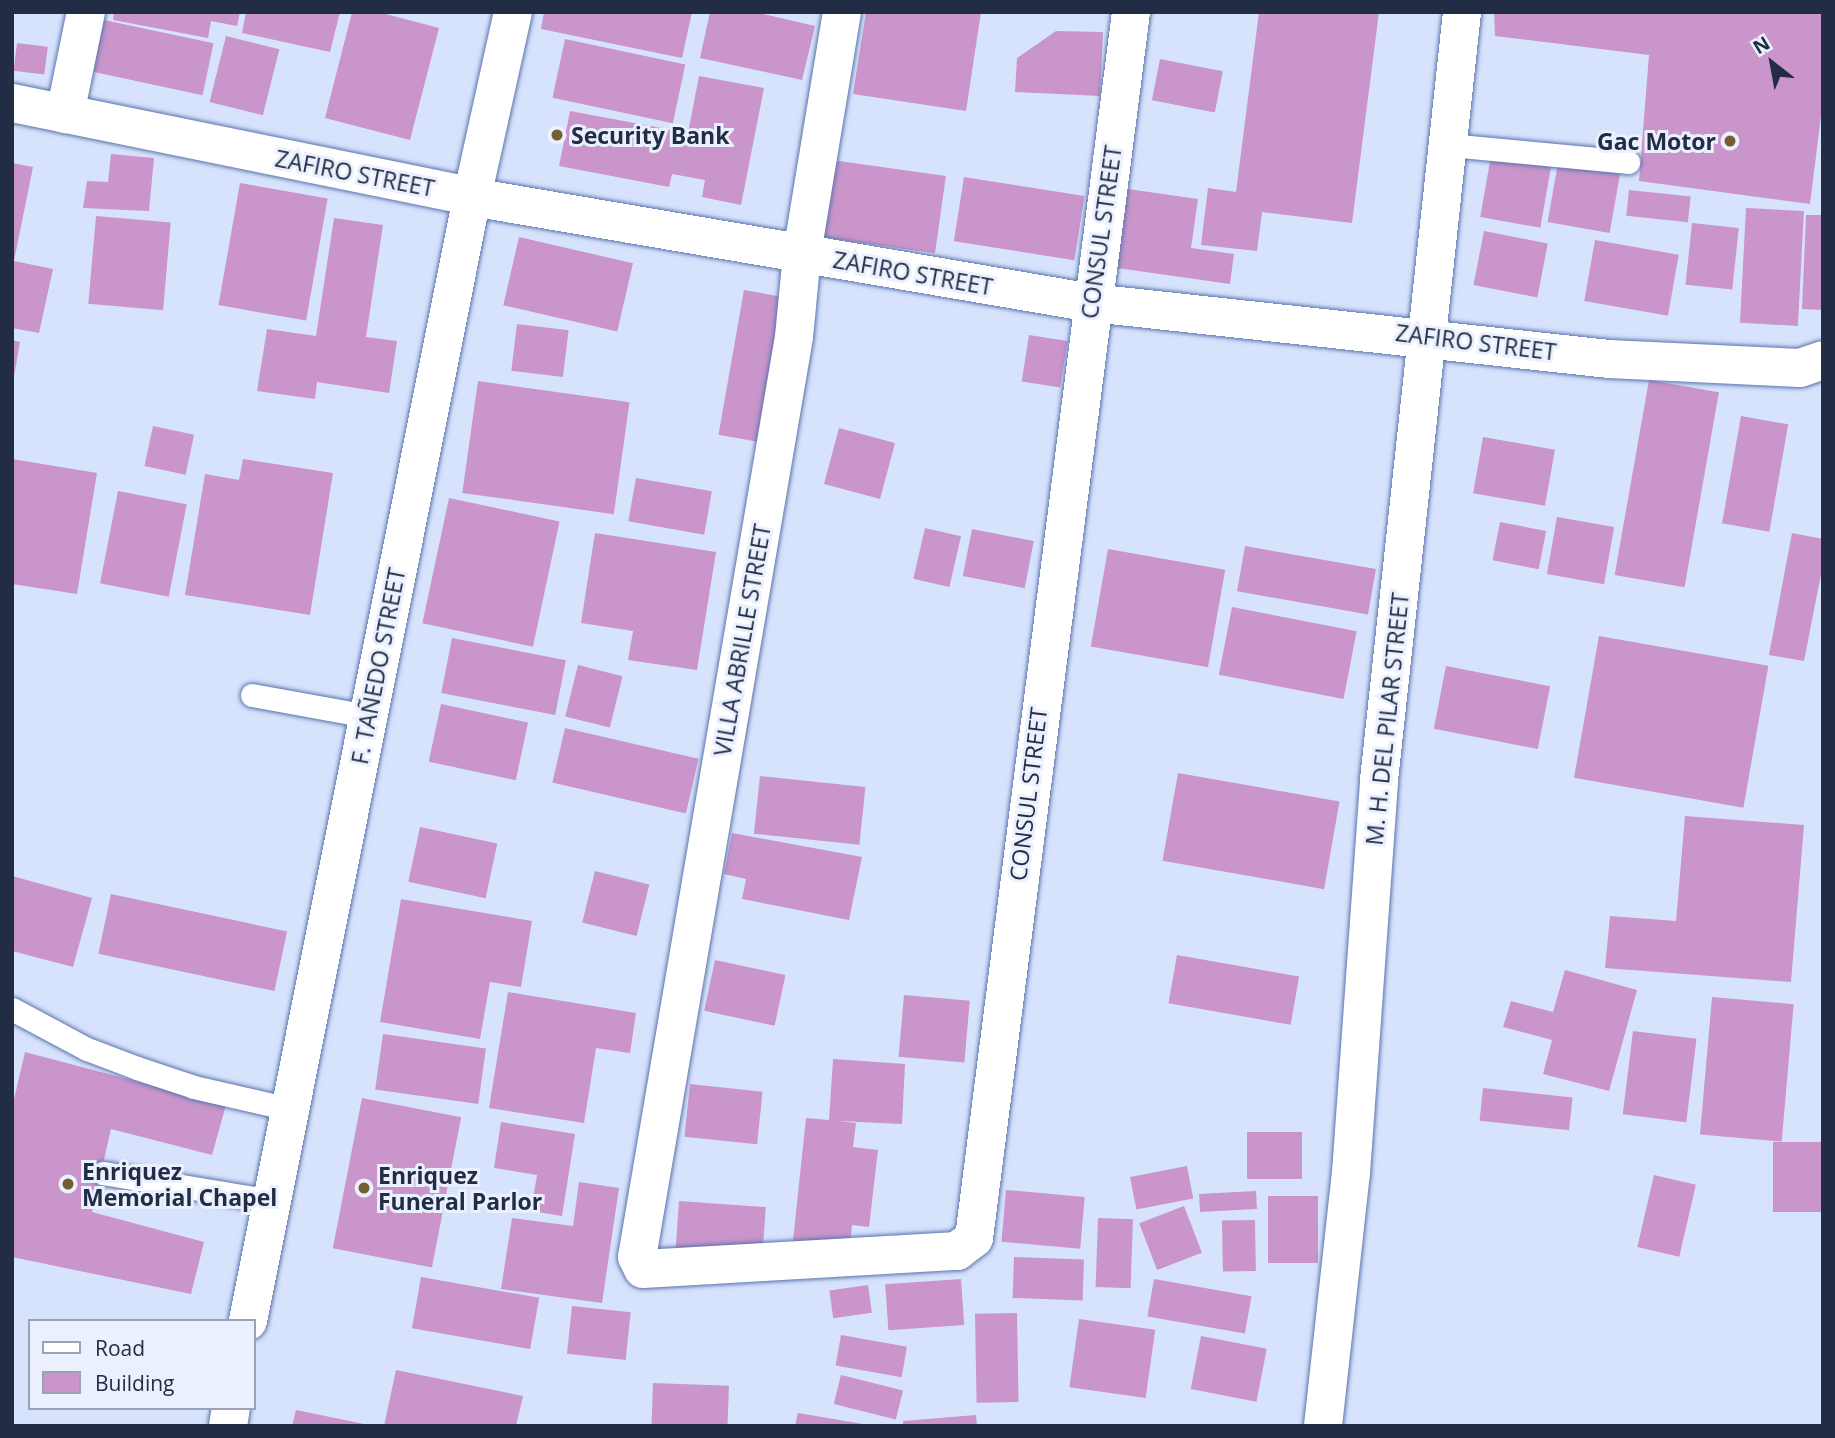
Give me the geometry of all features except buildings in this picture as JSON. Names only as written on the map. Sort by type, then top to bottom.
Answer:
[{"type":"street","points":[[65,114],[86,12]]},
{"type":"street","name":"F. TAÑEDO STREET","points":[[248,1319],[472,197],[513,12]]},
{"type":"street","name":"VILLA ABRILLE STREET","points":[[639,1267],[637,1257],[793,337],[802,254],[842,12]]},
{"type":"street","name":"CONSUL STREET","points":[[639,1267],[957,1251],[974,1238],[1131,12]]},
{"type":"street","name":"M. H. DEL PILAR STREET","points":[[1323,1426],[1351,1173],[1379,780],[1462,12]]},
{"type":"street","name":"ZAFIRO STREET","points":[[12,103],[472,197],[1092,303],[1429,336],[1609,359],[1800,368],[1823,360]]},
{"type":"lane","points":[[1449,145],[1628,162]]},
{"type":"lane","points":[[252,695],[368,716]]},
{"type":"lane","points":[[12,1009],[76,1044],[137,1068],[194,1087],[290,1109]]},
{"type":"lane","points":[[103,1173],[272,1201]]},
{"type":"place","name":"Security Bank","points":[[557,135]]},
{"type":"place","name":"Gac Motor","points":[[1730,141]]},
{"type":"place","name":"Enriquez Memorial Chapel","points":[[68,1184]]},
{"type":"place","name":"Enriquez Funeral Parlor","points":[[364,1188]]}]
